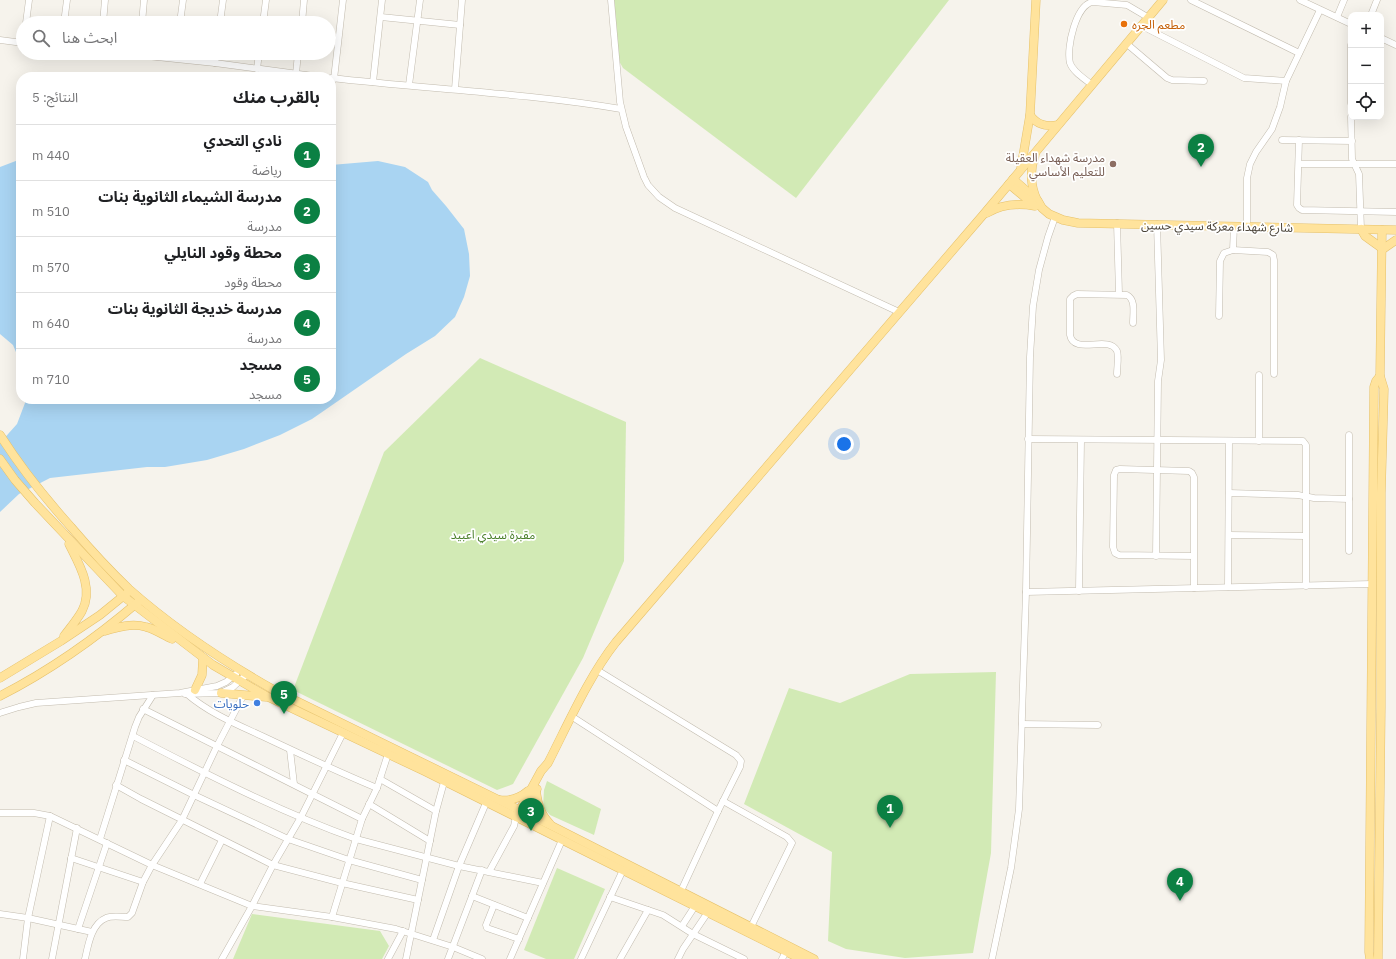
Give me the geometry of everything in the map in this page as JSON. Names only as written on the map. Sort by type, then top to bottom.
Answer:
[{"type":"main road","points":[[1020,171],[1030,115],[1036,0]]},
{"type":"main road","points":[[520,815],[534,789],[543,767],[548,762],[571,716],[597,670],[616,642],[983,215],[1163,0]]},
{"type":"main road","points":[[1030,115],[1042,125],[1058,125]]},
{"type":"main road","points":[[983,215],[1004,206],[1019,204],[1038,205],[1031,175],[1033,161],[1038,149]]},
{"type":"main road","name":"شارع شهداء معركة سيدي حسين","points":[[1011,182],[1049,214],[1078,223],[1396,230]]},
{"type":"main road","points":[[1361,229],[1365,236],[1383,249]]},
{"type":"main road","points":[[1378,959],[1381,707],[1381,493],[1384,389],[1380,376],[1383,249],[1382,230]]},
{"type":"main road","points":[[1383,249],[1396,240]]},
{"type":"main road","points":[[1369,958],[1374,387],[1380,376]]},
{"type":"main road","points":[[0,435],[42,494],[89,549],[130,589],[207,649],[243,672],[274,690],[498,800],[562,840],[708,912],[784,955],[823,959]]},
{"type":"main road","points":[[0,459],[35,504],[123,596],[203,658],[268,697],[388,754],[486,803],[552,826],[751,927],[807,958]]},
{"type":"main road","points":[[61,641],[82,611],[86,591],[82,568],[63,533]]},
{"type":"main road","points":[[0,678],[61,641],[100,615],[130,589]]},
{"type":"main road","points":[[0,696],[58,661],[101,632],[142,598]]},
{"type":"main road","points":[[101,632],[122,626],[140,626],[154,630],[185,644]]},
{"type":"main road","points":[[195,690],[202,675],[203,658]]},
{"type":"main road","points":[[221,693],[268,697]]},
{"type":"main road","points":[[498,800],[506,801],[521,796],[534,789]]},
{"type":"main road","points":[[534,789],[538,806],[552,826]]},
{"type":"main road","points":[[1378,950],[1382,959]]},
{"type":"street","points":[[27,16],[29,0]]},
{"type":"street","points":[[65,16],[67,0]]},
{"type":"street","points":[[104,16],[106,0]]},
{"type":"street","points":[[143,16],[144,0]]},
{"type":"street","points":[[181,16],[183,0]]},
{"type":"street","points":[[221,16],[223,0]]},
{"type":"street","points":[[264,16],[266,0]]},
{"type":"street","points":[[303,16],[304,0]]},
{"type":"street","points":[[336,55],[343,0]]},
{"type":"street","points":[[373,82],[382,0]]},
{"type":"street","points":[[409,85],[420,0]]},
{"type":"street","points":[[455,89],[462,0]]},
{"type":"street","points":[[610,0],[621,109],[626,128],[644,177],[653,192],[676,208],[899,312]]},
{"type":"street","points":[[1192,0],[1299,53]]},
{"type":"street","points":[[1300,0],[1348,22]]},
{"type":"street","points":[[1337,17],[1344,0]]},
{"type":"street","points":[[1373,12],[1377,0]]},
{"type":"street","points":[[1092,85],[1074,69],[1070,60],[1073,32],[1083,8],[1088,3],[1093,2],[1124,4],[1132,7],[1149,18]]},
{"type":"street","points":[[1247,227],[1248,171],[1256,152],[1272,129],[1280,107],[1286,81],[1320,10]]},
{"type":"street","points":[[381,17],[460,25]]},
{"type":"street","points":[[1142,26],[1244,78],[1286,81]]},
{"type":"street","points":[[1384,39],[1396,44]]},
{"type":"street","points":[[0,40],[16,42]]},
{"type":"street","points":[[1127,44],[1167,78],[1172,80],[1204,81]]},
{"type":"street","points":[[1351,48],[1351,84]]},
{"type":"street","points":[[198,60],[280,72]]},
{"type":"street","points":[[257,69],[258,60]]},
{"type":"street","points":[[296,72],[297,60]]},
{"type":"street","points":[[334,72],[335,60]]},
{"type":"street","points":[[336,78],[455,89],[590,104],[621,109]]},
{"type":"street","points":[[1351,120],[1352,159],[1359,174],[1361,229]]},
{"type":"street","points":[[1282,140],[1352,141]]},
{"type":"street","points":[[1300,140],[1297,205],[1299,208],[1302,210],[1396,212]]},
{"type":"street","points":[[1299,164],[1396,164]]},
{"type":"street","points":[[992,959],[1016,838],[1019,809],[1026,592],[1030,356],[1035,292],[1044,248],[1055,217]]},
{"type":"street","points":[[1117,223],[1119,294]]},
{"type":"street","points":[[1156,556],[1158,381],[1162,360],[1157,224]]},
{"type":"street","points":[[1233,250],[1234,226]]},
{"type":"street","points":[[1219,316],[1220,260],[1224,253],[1233,250],[1268,252],[1273,255],[1274,374]]},
{"type":"street","points":[[1117,374],[1118,354],[1113,346],[1107,344],[1078,344],[1071,339],[1069,302],[1071,297],[1078,294],[1127,295],[1132,299],[1133,323]]},
{"type":"street","points":[[1259,375],[1259,441]]},
{"type":"street","points":[[1349,435],[1349,551]]},
{"type":"street","points":[[1028,439],[1301,441],[1306,444],[1306,586]]},
{"type":"street","points":[[1079,591],[1081,440]]},
{"type":"street","points":[[1228,588],[1229,441]]},
{"type":"street","points":[[1194,556],[1119,555],[1115,553],[1113,547],[1114,473],[1116,470],[1189,471],[1194,475],[1194,556],[1194,588]]},
{"type":"street","points":[[1229,494],[1298,495],[1349,500]]},
{"type":"street","points":[[1228,535],[1306,536]]},
{"type":"street","points":[[1026,592],[1372,584]]},
{"type":"street","points":[[597,670],[736,755],[741,764],[681,892]]},
{"type":"street","points":[[180,693],[221,693],[233,687],[243,672]]},
{"type":"street","points":[[0,713],[36,703],[180,693],[217,686],[237,679]]},
{"type":"street","points":[[186,694],[200,705],[230,721],[327,767],[377,788]]},
{"type":"street","points":[[100,839],[132,736],[139,717],[153,695]]},
{"type":"street","points":[[85,959],[92,932],[99,923],[106,918],[128,917],[130,915],[137,903],[143,882],[152,865],[182,820],[217,746],[244,696]]},
{"type":"street","points":[[143,710],[313,793],[362,819]]},
{"type":"street","points":[[571,716],[718,811]]},
{"type":"street","points":[[1022,724],[1098,725]]},
{"type":"street","points":[[222,959],[327,767],[343,733]]},
{"type":"street","points":[[132,736],[204,773],[300,817],[356,839],[459,866],[543,883]]},
{"type":"street","points":[[290,750],[294,784]]},
{"type":"street","points":[[332,917],[362,819],[377,788],[388,754]]},
{"type":"street","points":[[124,760],[288,839],[349,860],[422,880]]},
{"type":"street","points":[[380,779],[436,811]]},
{"type":"street","points":[[406,959],[436,811],[444,782]]},
{"type":"street","points":[[116,785],[182,820],[273,865],[342,883],[418,900]]},
{"type":"street","points":[[723,801],[787,837],[792,843],[751,927]]},
{"type":"street","points":[[433,940],[459,866],[486,803]]},
{"type":"street","points":[[369,804],[430,841]]},
{"type":"street","points":[[0,813],[34,813],[50,816],[152,865],[252,906],[332,917],[403,931],[453,947],[482,959]]},
{"type":"street","points":[[489,872],[520,815]]},
{"type":"street","points":[[23,959],[28,918],[50,816]]},
{"type":"street","points":[[52,959],[77,828]]},
{"type":"street","points":[[200,884],[222,840]]},
{"type":"street","points":[[510,959],[562,840]]},
{"type":"street","points":[[78,929],[107,843]]},
{"type":"street","points":[[71,858],[143,882]]},
{"type":"street","points":[[448,959],[482,870]]},
{"type":"street","points":[[581,959],[623,870]]},
{"type":"street","points":[[472,896],[528,918]]},
{"type":"street","points":[[610,897],[663,915],[693,934],[735,957],[744,959]]},
{"type":"street","points":[[494,905],[486,925],[487,928],[519,939]]},
{"type":"street","points":[[682,926],[695,906]]},
{"type":"street","points":[[620,959],[648,910]]},
{"type":"street","points":[[678,959],[708,912]]},
{"type":"street","points":[[0,914],[28,918],[92,932]]},
{"type":"street","points":[[388,959],[403,931]]},
{"type":"green space","points":[[614,0],[949,0],[796,198],[623,68],[619,61]]},
{"type":"green space","name":"مقبرة سيدي اعبيد","points":[[480,358],[626,422],[624,561],[583,658],[513,784],[497,790],[293,690],[384,452]]},
{"type":"green space","points":[[996,672],[991,853],[973,953],[905,958],[846,949],[828,941],[832,852],[744,804],[789,688],[840,703],[910,674]]},
{"type":"green space","points":[[547,781],[601,809],[594,835],[550,815],[543,807],[544,790]]},
{"type":"green space","points":[[557,868],[605,889],[574,959],[546,959],[524,950]]},
{"type":"green space","points":[[252,914],[380,931],[389,946],[382,959],[233,959]]},
{"type":"water","points":[[16,161],[16,352],[13,345],[0,334],[0,167]]},
{"type":"water","points":[[378,161],[405,167],[428,182],[432,190],[464,229],[469,254],[470,276],[464,297],[455,317],[435,336],[406,354],[336,402],[336,165]]},
{"type":"water","points":[[25,404],[334,404],[312,419],[280,435],[244,449],[207,460],[165,467],[147,467],[50,478],[19,494],[0,512],[0,443],[17,424]]},
{"type":"place","name":"مطعم الجره","points":[[1124,24]]},
{"type":"place","name":"مدرسة شهداء العقيلة للتعليم الأساسي","points":[[1113,164]]},
{"type":"place","name":"مدرسة الشيماء الثانوية بنات","points":[[1201,167]]},
{"type":"place","name":"حلويات","points":[[257,703]]},
{"type":"place","name":"مسجد","points":[[284,714]]},
{"type":"place","name":"نادي التحدي","points":[[890,828]]},
{"type":"place","name":"محطة وقود النايلي","points":[[531,831]]},
{"type":"place","name":"مدرسة خديجة الثانوية بنات","points":[[1180,901]]}]
